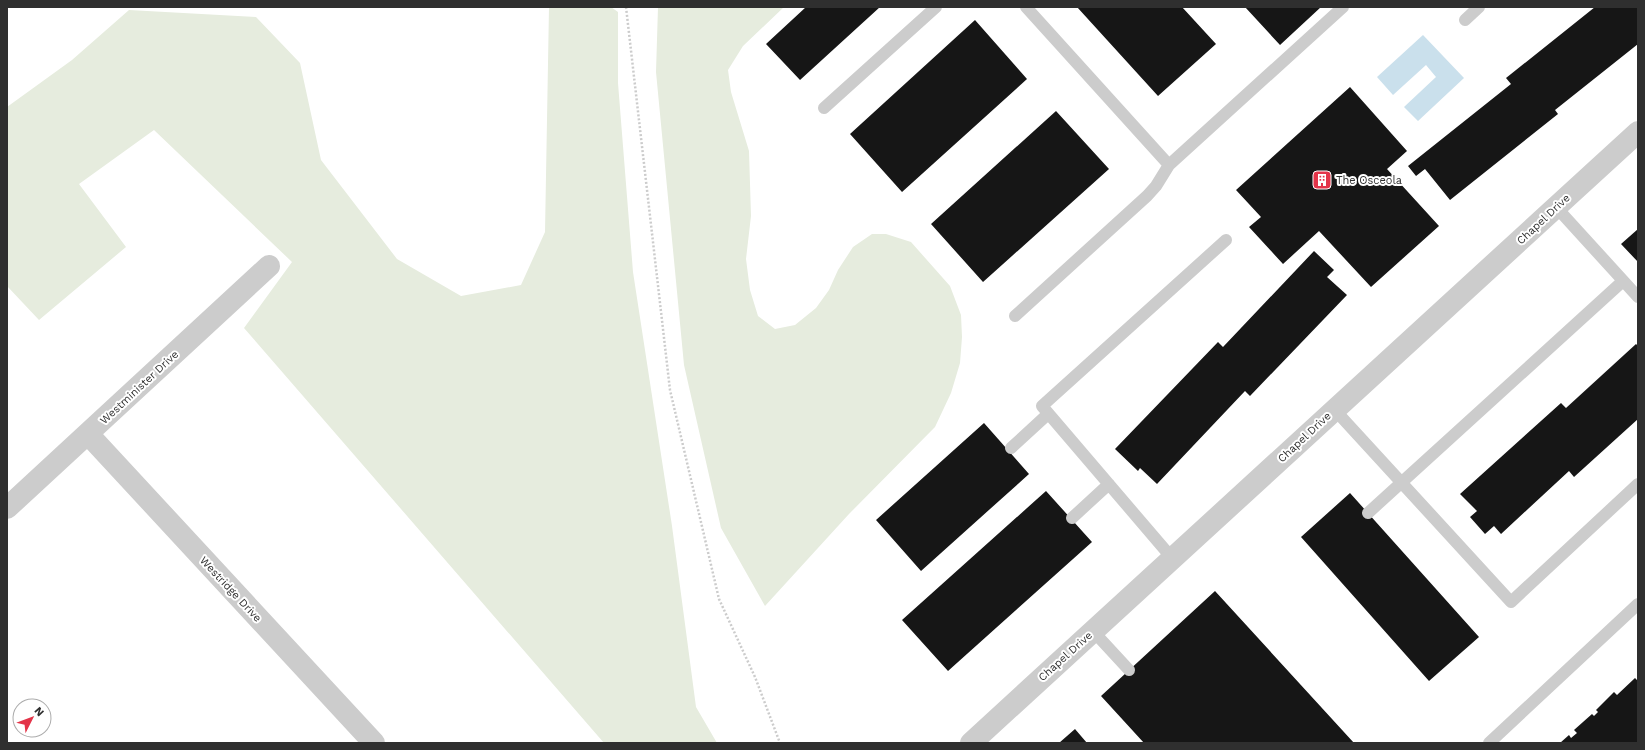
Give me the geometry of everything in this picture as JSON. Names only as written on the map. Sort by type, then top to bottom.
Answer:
[{"type":"street","name":"Chapel Drive","points":[[970,743],[1638,132]]},
{"type":"street","name":"Westminister Drive","points":[[7,508],[269,266]]},
{"type":"street","name":"Westridge Drive","points":[[88,434],[374,743]]},
{"type":"lane","points":[[824,108],[936,7]]},
{"type":"lane","points":[[1026,7],[1169,165]]},
{"type":"lane","points":[[1015,316],[1147,196],[1156,186],[1169,165],[1343,7]]},
{"type":"lane","points":[[1465,20],[1479,7]]},
{"type":"lane","points":[[1556,207],[1638,297]]},
{"type":"lane","points":[[1172,558],[1042,406],[1226,240]]},
{"type":"lane","points":[[1368,513],[1623,280]]},
{"type":"lane","points":[[1334,409],[1510,602],[1638,484]]},
{"type":"lane","points":[[1011,448],[1048,414]]},
{"type":"lane","points":[[1072,518],[1109,484]]},
{"type":"lane","points":[[1489,743],[1638,604]]},
{"type":"lane","points":[[1093,631],[1129,670]]},
{"type":"path","points":[[626,7],[670,390],[719,599],[755,676],[780,743]]},
{"type":"shaded area","points":[[549,7],[611,7],[618,12],[618,83],[633,272],[672,526],[696,707],[717,743],[604,743],[244,328],[292,262],[154,130],[79,184],[126,247],[39,320],[7,286],[7,107],[72,60],[129,10],[256,17],[300,63],[321,160],[397,259],[461,296],[521,285],[545,232]]},
{"type":"shaded area","points":[[658,7],[784,7],[743,46],[728,70],[731,92],[749,151],[751,216],[746,259],[750,290],[758,316],[775,329],[795,325],[816,308],[829,290],[838,270],[853,247],[872,234],[886,234],[911,242],[950,286],[961,315],[962,337],[960,363],[951,393],[935,427],[849,514],[765,606],[721,528],[684,365],[656,72]]},
{"type":"water","points":[[1423,35],[1464,78],[1418,121],[1404,107],[1436,77],[1426,65],[1393,95],[1377,77]]},
{"type":"building","points":[[806,7],[880,7],[800,80],[766,44]]},
{"type":"building","points":[[1077,7],[1182,7],[1216,44],[1158,96]]},
{"type":"building","points":[[1245,7],[1321,7],[1280,45]]},
{"type":"building","points":[[1595,7],[1638,7],[1638,44],[1555,110],[1558,114],[1450,200],[1425,169],[1416,176],[1408,166],[1511,84],[1506,78]]},
{"type":"building","points":[[975,20],[1027,79],[902,192],[850,134]]},
{"type":"building","name":"The Osceola","points":[[1350,87],[1407,151],[1387,169],[1439,226],[1371,287],[1319,231],[1283,264],[1249,227],[1261,217],[1236,190]]},
{"type":"building","points":[[1056,111],[1109,169],[983,282],[931,224]]},
{"type":"building","points":[[1638,229],[1638,262],[1621,244]]},
{"type":"building","points":[[1314,251],[1334,270],[1327,277],[1347,295],[1250,396],[1245,391],[1157,484],[1140,468],[1138,471],[1115,449],[1218,342],[1223,347]]},
{"type":"building","points":[[1636,344],[1638,346],[1638,419],[1574,477],[1569,471],[1501,534],[1494,526],[1485,534],[1470,517],[1477,511],[1460,494],[1561,403],[1566,408]]},
{"type":"building","points":[[984,423],[1029,474],[921,571],[876,520]]},
{"type":"building","points":[[1046,491],[1092,542],[948,671],[902,620]]},
{"type":"building","points":[[1350,493],[1479,637],[1429,681],[1301,537]]},
{"type":"building","points":[[1215,591],[1354,743],[1144,743],[1101,696]]},
{"type":"building","points":[[1635,678],[1638,681],[1638,743],[1560,743],[1569,735],[1571,738],[1577,733],[1574,730],[1592,714],[1594,716],[1598,712],[1596,710],[1614,692],[1617,695]]},
{"type":"building","points":[[1075,729],[1087,743],[1059,743]]},
{"type":"place","name":"The Osceola","points":[[1322,180]]}]
